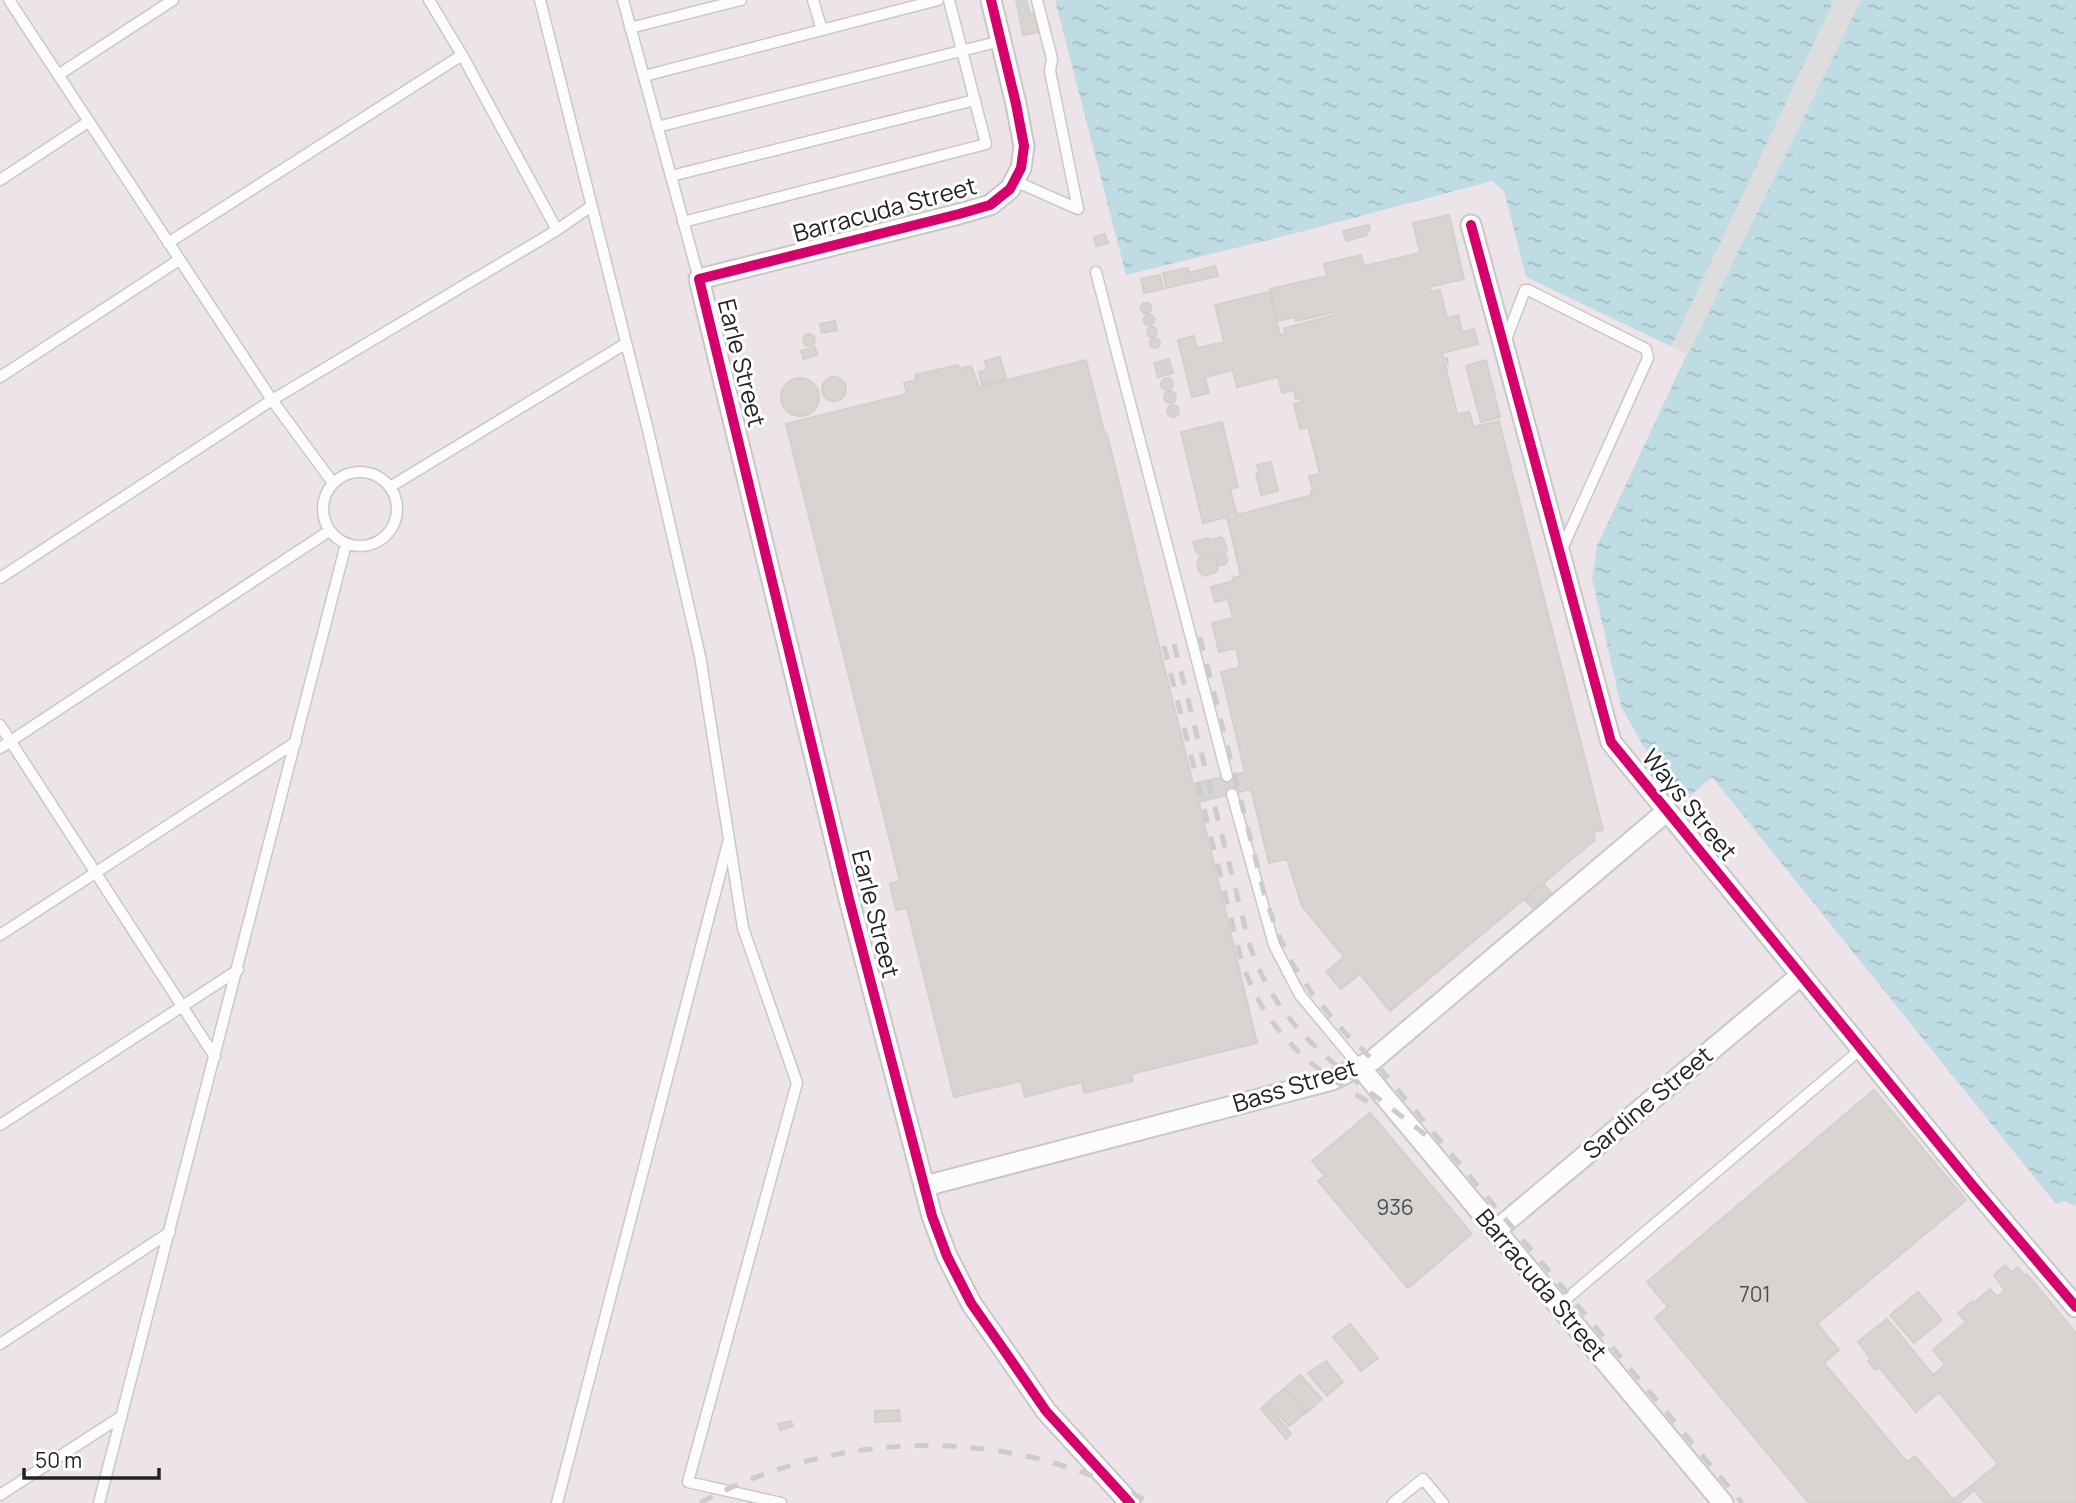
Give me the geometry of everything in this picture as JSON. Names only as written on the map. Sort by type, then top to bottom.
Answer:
[{"type":"street","points":[[991,0],[1024,146],[1021,168],[1015,181]]},
{"type":"street","name":"Barracuda Street","points":[[699,279],[990,205],[1015,181]]},
{"type":"street","name":"Ways Street","points":[[1471,225],[1611,742],[2076,1307]]},
{"type":"street","name":"Earle Street","points":[[699,279],[849,899],[932,1216],[947,1256],[971,1303],[1046,1411],[1130,1503]]},
{"type":"street","name":"Bass Street","points":[[925,1186],[1332,1080],[1360,1067],[1398,1040],[1667,811]]},
{"type":"street","name":"Sardine Street","points":[[1495,1231],[1801,975]]},
{"type":"street","name":"Barracuda Street","points":[[1360,1067],[1723,1503]]},
{"type":"lane","points":[[9,0],[272,400],[333,483]]},
{"type":"lane","points":[[58,75],[173,0]]},
{"type":"lane","points":[[429,0],[557,230]]},
{"type":"lane","points":[[540,0],[648,430],[700,656],[743,928],[797,1083],[688,1482],[756,1500],[781,1503]]},
{"type":"lane","name":"Earle Street","points":[[623,0],[699,279]]},
{"type":"lane","points":[[630,29],[741,0]]},
{"type":"lane","points":[[813,0],[822,30]]},
{"type":"lane","points":[[643,76],[938,0]]},
{"type":"lane","points":[[683,222],[986,145],[949,0]]},
{"type":"lane","points":[[1015,181],[1079,209],[1050,71],[1052,60],[1037,0]]},
{"type":"lane","points":[[657,127],[1001,41]]},
{"type":"lane","points":[[168,243],[462,55]]},
{"type":"lane","points":[[671,176],[975,100]]},
{"type":"lane","points":[[0,180],[89,122]]},
{"type":"lane","points":[[0,578],[272,400],[557,230],[590,207]]},
{"type":"lane","points":[[0,377],[179,260]]},
{"type":"lane","points":[[1096,272],[1227,776]]},
{"type":"lane","points":[[1503,346],[1525,290],[1528,290],[1646,349],[1648,358],[1560,554]]},
{"type":"lane","points":[[390,487],[625,344]]},
{"type":"lane","points":[[352,472],[363,472],[373,474],[390,487],[397,507],[396,517],[386,536],[367,546],[346,544],[329,531],[322,511],[327,491],[333,483],[352,472]]},
{"type":"lane","points":[[0,748],[329,531]]},
{"type":"lane","points":[[99,1503],[346,544]]},
{"type":"lane","points":[[0,725],[215,1057]]},
{"type":"lane","points":[[0,935],[296,742]]},
{"type":"lane","points":[[1232,794],[1273,945],[1300,995],[1360,1067]]},
{"type":"lane","points":[[556,1503],[729,839]]},
{"type":"lane","points":[[0,1125],[238,970]]},
{"type":"lane","points":[[1558,1306],[1861,1049]]},
{"type":"lane","points":[[0,1344],[170,1232]]},
{"type":"lane","points":[[0,1495],[122,1416]]},
{"type":"lane","points":[[1393,1503],[1423,1479],[1443,1503]]},
{"type":"shaded area","points":[[0,0],[2076,0],[2076,1503],[0,1503]]},
{"type":"water","points":[[1055,0],[2076,0],[2076,1206],[2064,1201],[2056,1204],[1712,777],[1685,800],[1642,744],[1621,706],[1592,578],[1597,546],[1687,354],[1526,277],[1504,191],[1492,181],[1126,275]]},
{"type":"pier","points":[[1834,0],[1861,0],[1688,355],[1671,347]]},
{"type":"building","points":[[1016,0],[1026,0],[1030,14],[1034,13],[1039,32],[1023,35]]},
{"type":"building","points":[[1449,215],[1464,279],[1429,287],[1431,292],[1440,290],[1447,318],[1458,315],[1462,332],[1474,329],[1478,344],[1442,353],[1444,359],[1447,358],[1448,364],[1445,364],[1457,414],[1469,412],[1474,427],[1499,421],[1603,830],[1593,832],[1595,840],[1390,1011],[1360,974],[1341,989],[1326,972],[1344,957],[1302,906],[1287,859],[1269,863],[1251,789],[1199,802],[1257,1043],[1131,1074],[1133,1081],[1084,1093],[1082,1082],[1025,1097],[1021,1081],[954,1097],[907,908],[896,910],[890,884],[900,881],[786,424],[907,394],[904,383],[916,380],[915,375],[958,365],[959,369],[971,366],[979,387],[1086,360],[1105,435],[1107,434],[1193,784],[1245,772],[1221,672],[1240,667],[1236,648],[1219,652],[1212,623],[1233,618],[1228,599],[1215,602],[1211,587],[1234,581],[1233,578],[1241,576],[1227,517],[1203,523],[1181,432],[1222,422],[1238,487],[1230,489],[1237,515],[1312,495],[1309,476],[1320,474],[1308,427],[1300,429],[1294,404],[1302,402],[1301,398],[1296,399],[1294,390],[1282,393],[1278,377],[1237,387],[1233,370],[1205,377],[1209,393],[1192,397],[1178,340],[1194,336],[1197,348],[1224,342],[1215,305],[1269,292],[1280,335],[1285,334],[1284,328],[1336,315],[1335,312],[1296,321],[1295,317],[1278,321],[1270,289],[1327,276],[1324,264],[1361,255],[1364,266],[1420,253],[1413,223]]},
{"type":"building","points":[[1369,225],[1367,235],[1346,241],[1343,231]]},
{"type":"building","points":[[1105,234],[1108,243],[1096,246],[1094,237]]},
{"type":"building","points":[[1215,266],[1218,276],[1166,288],[1163,273],[1188,268],[1189,273]]},
{"type":"building","points":[[1160,275],[1163,289],[1144,293],[1141,279]]},
{"type":"building","points":[[1146,303],[1150,304],[1150,312],[1146,313],[1142,312],[1141,308],[1142,304]]},
{"type":"building","points":[[1149,315],[1153,316],[1153,324],[1149,325],[1145,324],[1144,320],[1145,316]]},
{"type":"building","points":[[835,321],[837,330],[822,333],[820,324]]},
{"type":"building","points":[[1152,327],[1156,328],[1156,336],[1152,337],[1148,336],[1147,332],[1148,328]]},
{"type":"building","points":[[809,334],[815,340],[809,346],[803,340]]},
{"type":"building","points":[[1155,338],[1159,339],[1159,347],[1155,348],[1151,347],[1150,343],[1151,339]]},
{"type":"building","points":[[815,347],[817,355],[803,359],[801,351]]},
{"type":"building","points":[[1000,357],[1006,379],[982,385],[979,372],[987,370],[985,361]]},
{"type":"building","points":[[1169,359],[1173,373],[1158,377],[1154,363]]},
{"type":"building","points":[[1486,360],[1500,417],[1481,422],[1466,366]]},
{"type":"building","points":[[834,377],[843,380],[846,389],[843,398],[834,401],[825,398],[822,389],[825,380]]},
{"type":"building","points":[[800,378],[813,384],[819,397],[813,410],[800,416],[787,410],[781,397],[787,384]]},
{"type":"building","points":[[1162,379],[1172,379],[1172,389],[1162,389]]},
{"type":"building","points":[[1170,391],[1176,397],[1170,403],[1164,397]]},
{"type":"building","points":[[1173,405],[1179,411],[1173,417],[1167,411]]},
{"type":"building","points":[[1271,462],[1278,491],[1261,495],[1256,474],[1259,473],[1257,465]]},
{"type":"building","points":[[1221,537],[1227,550],[1225,554],[1215,556],[1218,568],[1215,573],[1204,576],[1199,572],[1197,562],[1200,557],[1211,555],[1210,552],[1200,555],[1193,542]]},
{"type":"building","points":[[1222,554],[1228,560],[1222,566],[1216,560]]},
{"type":"building","points":[[1544,884],[1554,896],[1535,911],[1525,900]]},
{"type":"building","points":[[1874,1090],[1966,1200],[1817,1324],[1839,1350],[1824,1363],[1907,1462],[1915,1456],[1956,1503],[1809,1503],[1655,1318],[1668,1307],[1647,1282]]},
{"type":"building","points":[[1370,1113],[1472,1234],[1408,1288],[1318,1181],[1325,1176],[1312,1161]]},
{"type":"building","points":[[2005,1265],[2011,1272],[2018,1267],[2025,1276],[2027,1274],[2076,1333],[2076,1503],[1985,1503],[1974,1490],[1956,1503],[1953,1500],[1998,1464],[1939,1392],[1916,1412],[1879,1367],[1875,1370],[1868,1361],[1871,1359],[1858,1342],[1887,1319],[1933,1375],[1945,1365],[1933,1350],[1966,1322],[1958,1313],[1990,1289],[1997,1297],[2005,1291],[1994,1275]]},
{"type":"building","points":[[1918,1292],[1942,1320],[1914,1343],[1890,1315]]},
{"type":"building","points":[[1350,1324],[1378,1358],[1361,1371],[1333,1337]]},
{"type":"building","points":[[1326,1361],[1343,1382],[1327,1396],[1308,1373]]},
{"type":"building","points":[[1300,1375],[1322,1399],[1306,1413],[1285,1388]]},
{"type":"building","points":[[1285,1388],[1305,1413],[1289,1426],[1268,1402]]},
{"type":"building","points":[[1267,1404],[1291,1434],[1286,1439],[1261,1409]]},
{"type":"building","points":[[899,1410],[900,1421],[875,1422],[875,1411]]},
{"type":"building","points":[[791,1421],[793,1426],[780,1430],[778,1424]]},
{"type":"railway","points":[[1200,637],[1264,893],[1277,932],[1292,963],[1313,995],[1347,1035],[1373,1060],[1742,1503]]},
{"type":"railway","points":[[1174,644],[1249,943],[1263,976],[1300,1031],[1347,1075],[1428,1137]]},
{"type":"railway","points":[[1164,646],[1239,951],[1248,978],[1274,1025],[1291,1044],[1332,1079],[1379,1108]]},
{"type":"railway","points":[[700,1503],[753,1478],[809,1460],[867,1449],[925,1446],[983,1449],[1041,1460],[1097,1478],[1150,1503]]},
{"type":"cycle path","points":[[991,0],[1024,146],[1021,168],[1010,189],[990,205],[959,214],[699,279],[849,899],[932,1216],[947,1256],[971,1303],[1046,1411],[1130,1503]]},
{"type":"cycle path","points":[[1471,225],[1611,742],[1973,1186],[2076,1307]]}]
